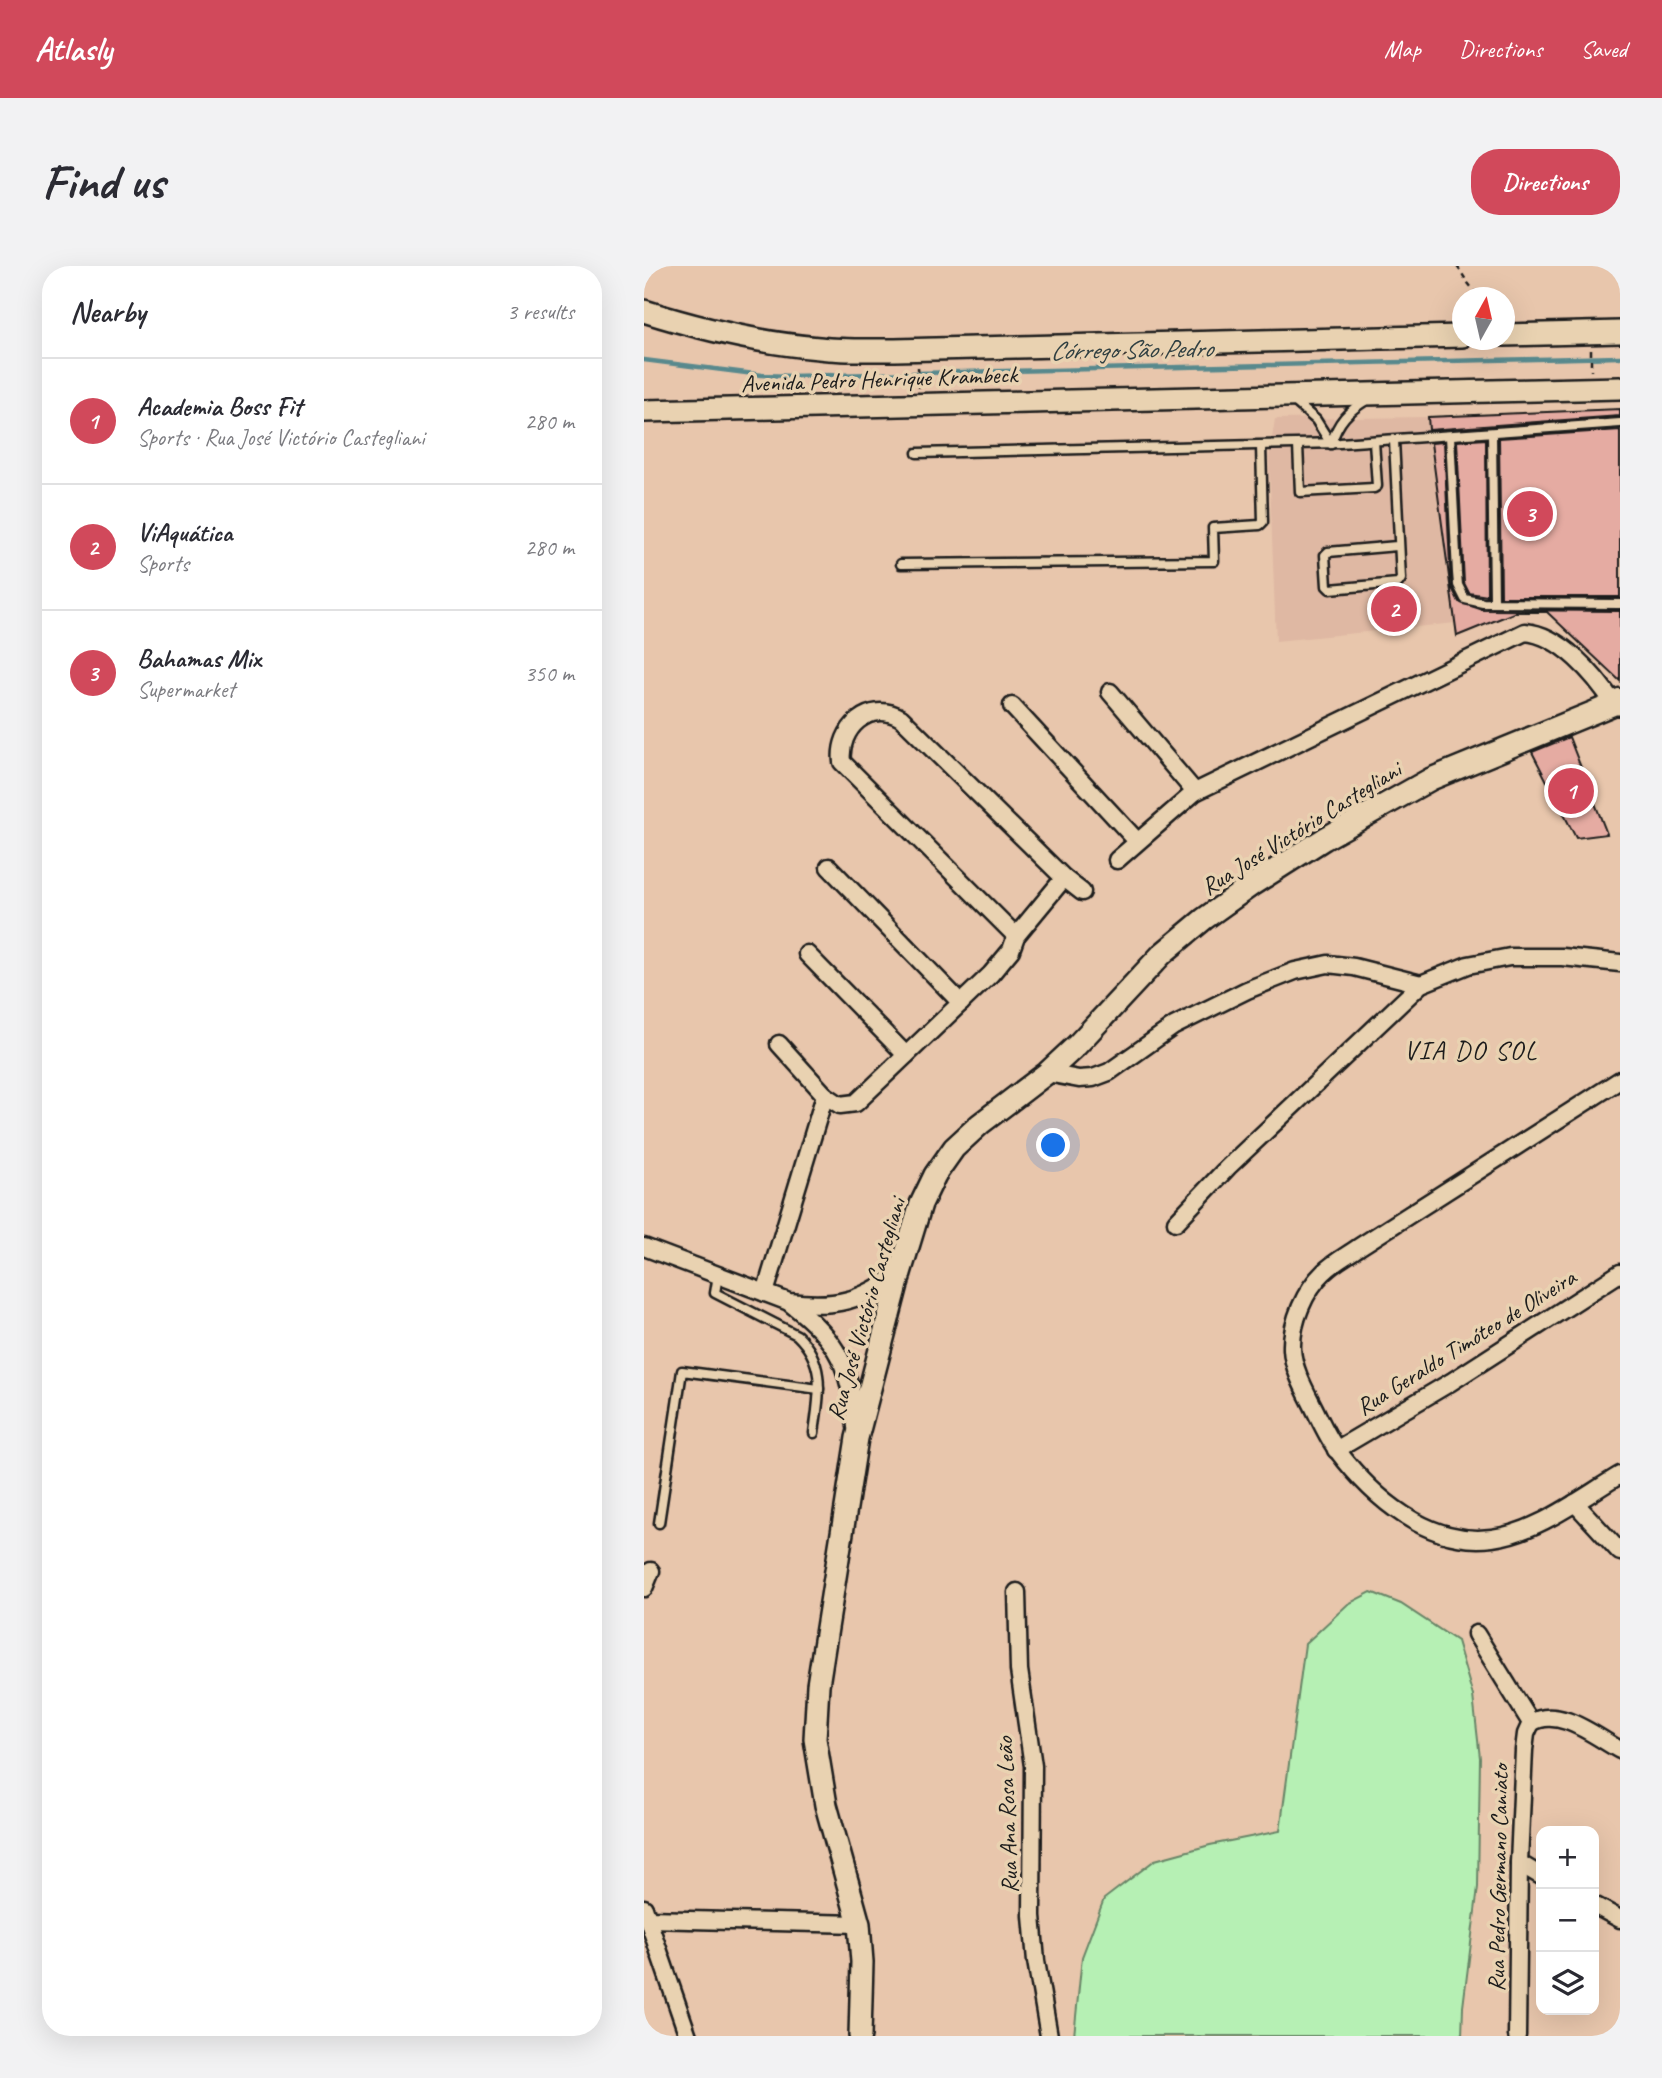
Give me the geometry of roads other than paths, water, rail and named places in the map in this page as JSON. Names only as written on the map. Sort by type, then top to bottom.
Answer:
[{"type":"main road","name":"Avenida Pedro Henrique Krambeck","points":[[644,311],[757,341],[821,349],[895,350],[1452,336]]},
{"type":"main road","points":[[1515,335],[1620,332]]},
{"type":"main road","name":"Avenida Pedro Henrique Krambeck","points":[[644,411],[1620,388]]},
{"type":"main road","name":"Rua José Victório Castegliani","points":[[860,2036],[862,1962],[859,1924],[826,1805],[815,1739],[818,1685],[857,1438],[900,1273],[921,1204],[935,1175],[954,1148],[980,1124],[1047,1073],[1077,1045],[1162,954],[1252,884],[1324,839],[1431,779],[1618,701]]},
{"type":"street","points":[[1117,860],[1195,792],[1525,632],[1540,633],[1552,640],[1598,679],[1618,701]]},
{"type":"street","points":[[1110,692],[1195,792]]},
{"type":"street","points":[[1012,706],[1137,841]]},
{"type":"street","points":[[1016,936],[842,762],[841,751],[849,729],[865,716],[880,711],[891,712],[901,718],[1064,878],[1082,892]]},
{"type":"street","points":[[829,867],[961,1003]]},
{"type":"street","points":[[779,1044],[825,1095],[840,1105],[856,1103],[1004,958],[1011,950],[1016,936],[1064,878]]},
{"type":"street","points":[[807,954],[906,1055]]},
{"type":"street","points":[[1176,1222],[1228,1167],[1421,984],[1468,965],[1510,957],[1562,957],[1620,962]]},
{"type":"street","points":[[1047,1073],[1079,1079],[1093,1078],[1109,1072],[1174,1026],[1247,990],[1295,971],[1328,964],[1354,967],[1421,984]]},
{"type":"street","points":[[1620,1080],[1324,1271],[1297,1317],[1292,1349],[1300,1382],[1336,1450],[1384,1501],[1419,1526],[1457,1538],[1492,1538],[1520,1530],[1575,1503],[1620,1475]]},
{"type":"street","points":[[765,1293],[825,1095]]},
{"type":"street","points":[[644,1247],[789,1302],[834,1305],[872,1292],[900,1273]]},
{"type":"street","name":"Rua Geraldo Timóteo de Oliveira","points":[[1336,1450],[1451,1382],[1620,1273]]},
{"type":"street","points":[[789,1302],[816,1323],[831,1340],[841,1359],[851,1395],[857,1438]]},
{"type":"street","points":[[1575,1503],[1620,1552]]},
{"type":"street","points":[[644,1588],[651,1571]]},
{"type":"street","name":"Rua Ana Rosa Leão","points":[[1017,1592],[1018,1670],[1032,1766],[1032,1916],[1036,1961],[1049,2036]]},
{"type":"street","points":[[1476,1634],[1531,1723],[1538,1718],[1560,1718],[1620,1750]]},
{"type":"street","name":"Rua Pedro Germano Caniato","points":[[1517,2036],[1519,1863],[1524,1750],[1531,1723]]},
{"type":"street","points":[[1519,1863],[1536,1873]]},
{"type":"street","points":[[1599,1908],[1620,1919]]},
{"type":"street","points":[[688,2036],[646,1913],[859,1924]]},
{"type":"lane","points":[[1331,444],[1336,426],[1343,418],[1360,404],[1379,394]]},
{"type":"lane","points":[[1286,395],[1315,420],[1331,444]]},
{"type":"lane","points":[[917,453],[1331,444],[1620,423]]},
{"type":"lane","points":[[1492,433],[1493,601]]},
{"type":"lane","points":[[1450,436],[1458,585],[1465,599],[1472,602],[1620,604]]},
{"type":"lane","points":[[1394,440],[1397,546],[1401,579],[1398,583],[1330,589],[1327,586],[1325,555],[1328,552],[1397,546]]},
{"type":"lane","points":[[1298,445],[1300,492],[1377,486],[1374,441]]},
{"type":"lane","points":[[901,564],[1214,561],[1213,528],[1260,525],[1263,522],[1261,446]]},
{"type":"lane","points":[[718,1275],[715,1293],[797,1335],[807,1344],[819,1371],[814,1433]]},
{"type":"lane","points":[[659,1523],[682,1371],[819,1389]]},
{"type":"waterway","name":"Córrego São Pedro","points":[[644,360],[762,375],[791,376],[1620,357]]},
{"type":"place","name":"Bahamas Mix","points":[[1530,514]]},
{"type":"place","name":"ViAquática","points":[[1394,609]]},
{"type":"place","name":"Academia Boss Fit","points":[[1571,791]]},
{"type":"district","name":"VIA DO SOL","points":[[1471,1050]]}]
